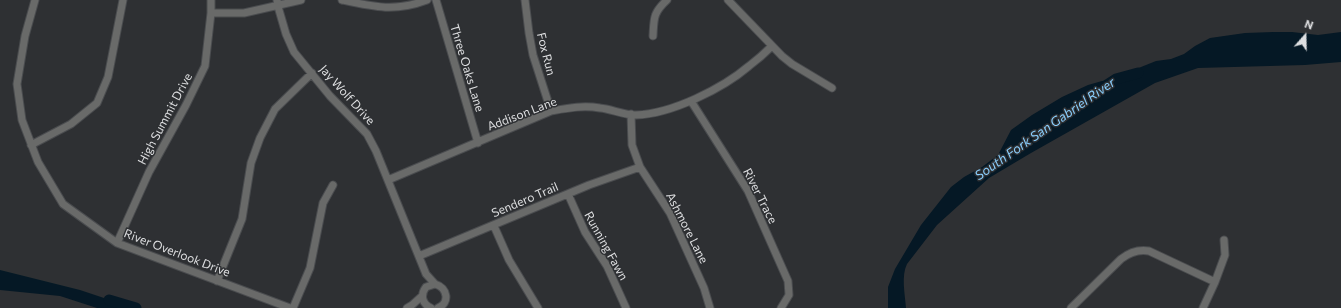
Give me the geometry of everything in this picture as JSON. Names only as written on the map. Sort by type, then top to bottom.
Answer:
[{"type":"street","name":"River Overlook Drive","points":[[35,0],[25,36],[17,84],[22,120],[31,145],[38,162],[63,204],[117,243],[292,308]]},
{"type":"street","points":[[31,145],[71,124],[97,103],[108,77],[123,0]]},
{"type":"street","name":"High Summit Drive","points":[[117,243],[149,172],[186,105],[205,66],[211,0]]},
{"type":"street","points":[[211,13],[244,13],[278,3],[301,0]]},
{"type":"street","points":[[342,0],[375,7],[392,8],[398,4],[427,0]]},
{"type":"street","name":"Three Oaks Lane","points":[[436,0],[478,143]]},
{"type":"street","name":"Fox Run","points":[[525,0],[533,55],[551,111]]},
{"type":"street","points":[[653,36],[654,16],[658,9],[667,0]]},
{"type":"street","points":[[728,0],[782,56],[792,64],[832,88]]},
{"type":"street","name":"Jay Wolf Drive","points":[[278,3],[286,34],[294,52],[330,96],[367,134],[376,151],[426,274],[435,284],[442,287],[446,294],[446,301],[438,308]]},
{"type":"street","name":"Addison Lane","points":[[388,180],[551,111],[586,106],[631,114],[654,113],[691,100],[724,83],[748,68],[772,46]]},
{"type":"street","points":[[217,281],[242,218],[251,163],[260,138],[275,109],[312,73]]},
{"type":"street","name":"River Trace","points":[[691,100],[748,191],[788,281],[787,300],[781,308]]},
{"type":"street","name":"Ashmore Lane","points":[[631,114],[632,145],[640,167],[670,213],[704,288],[710,308]]},
{"type":"street","name":"Sendero Trail","points":[[419,256],[568,194],[640,167]]},
{"type":"street","points":[[292,308],[310,268],[323,203],[333,185]]},
{"type":"street","name":"Running Fawn","points":[[568,194],[585,232],[607,266],[626,308]]},
{"type":"street","points":[[494,226],[509,260],[538,308]]},
{"type":"street","points":[[1203,308],[1225,255],[1224,240]]},
{"type":"street","points":[[1071,308],[1121,259],[1131,252],[1136,251],[1149,251],[1215,282]]},
{"type":"street","name":"Jay Wolf Drive","points":[[426,274],[426,287]]},
{"type":"street","points":[[409,307],[422,296],[426,287],[435,284]]},
{"type":"street","points":[[422,296],[423,300],[429,307]]},
{"type":"street","points":[[409,307],[429,307]]},
{"type":"water","points":[[1292,32],[1318,35],[1341,32],[1341,62],[1305,65],[1198,68],[1155,83],[989,178],[937,225],[907,264],[904,274],[906,308],[888,308],[888,287],[895,269],[921,225],[951,187],[998,155],[1011,130],[1062,97],[1088,85],[1102,81],[1114,82],[1136,69],[1156,61],[1171,59],[1184,54],[1210,38],[1245,33]]},
{"type":"water","points":[[0,270],[80,290],[134,308],[97,308],[60,296],[0,290]]},
{"type":"waterway","name":"South Fork San Gabriel River","points":[[1099,90],[1116,79],[1138,73]]},
{"type":"waterway","name":"South Fork San Gabriel River","points":[[109,300],[136,308]]}]
